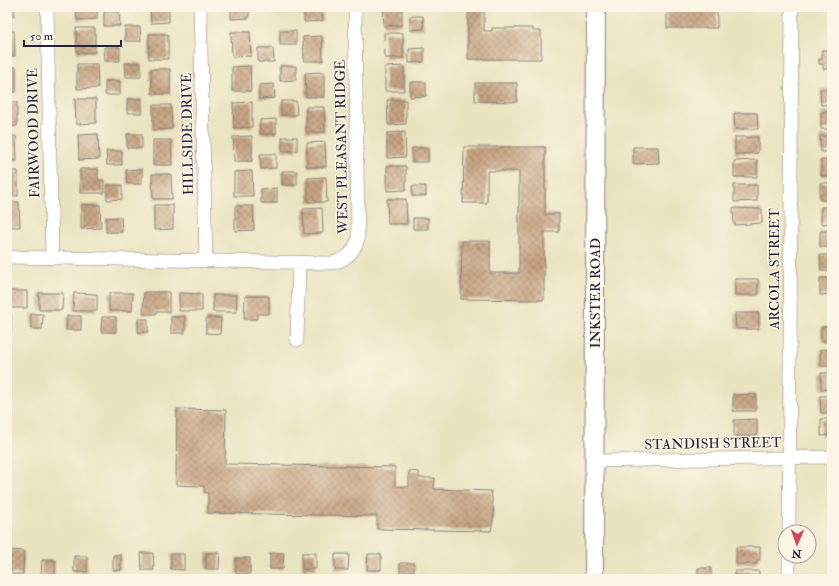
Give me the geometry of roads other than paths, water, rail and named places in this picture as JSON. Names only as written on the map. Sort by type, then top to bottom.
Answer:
[{"type":"main road","name":"INKSTER ROAD","points":[[594,579],[596,7]]},
{"type":"street","name":"FAIRWOOD DRIVE","points":[[47,7],[52,258]]},
{"type":"street","name":"HILLSIDE DRIVE","points":[[200,7],[206,261]]},
{"type":"street","name":"WEST PLEASANT RIDGE","points":[[7,257],[332,263],[348,257],[358,239],[354,7]]},
{"type":"street","name":"ARCOLA STREET","points":[[789,524],[792,7]]},
{"type":"street","points":[[297,340],[299,262]]},
{"type":"street","name":"STANDISH STREET","points":[[595,461],[832,457]]},
{"type":"street","points":[[789,564],[789,579]]}]
